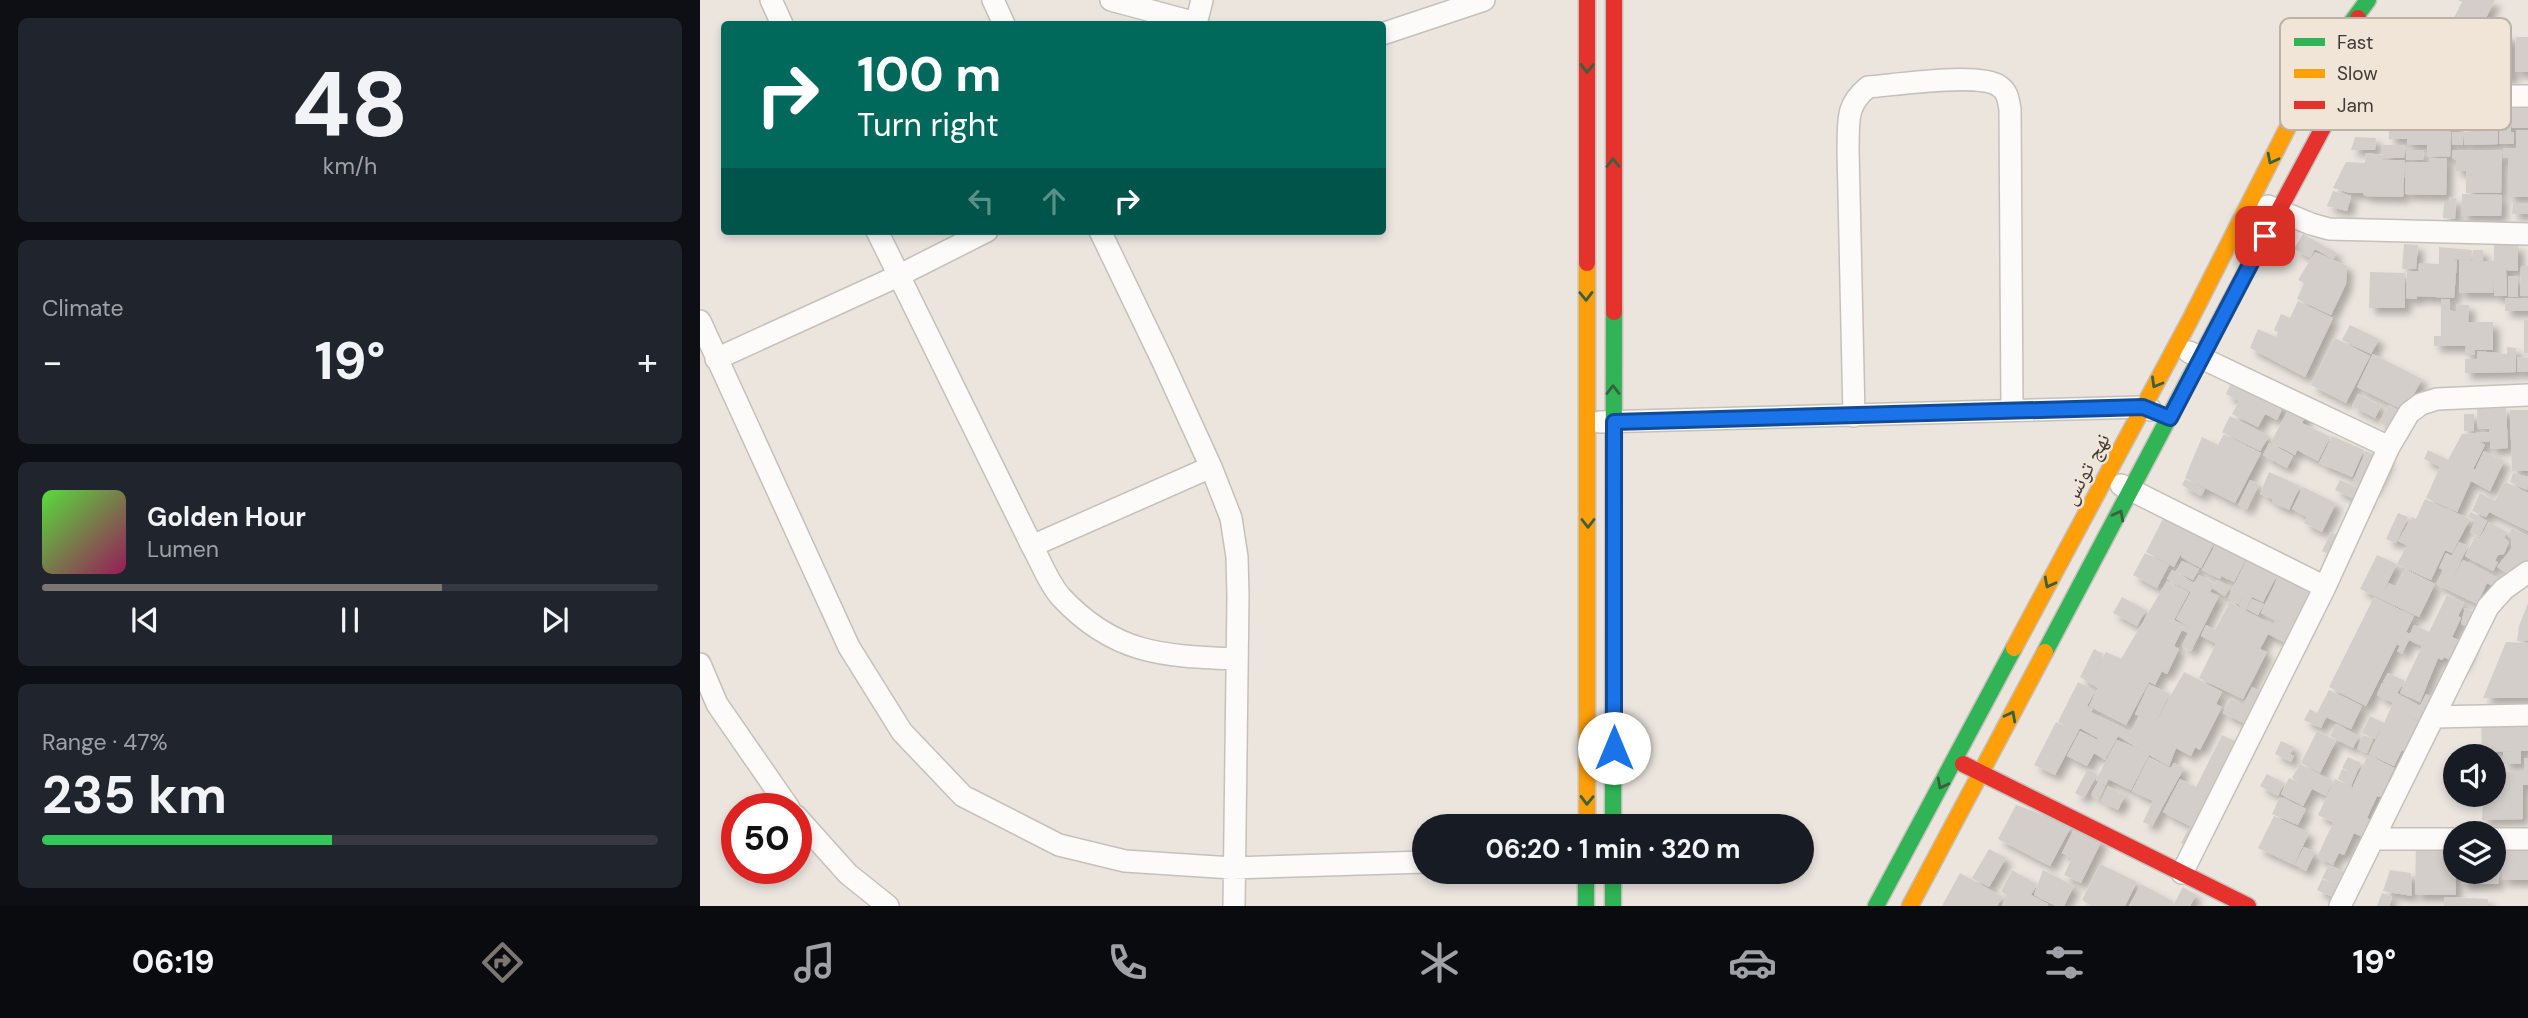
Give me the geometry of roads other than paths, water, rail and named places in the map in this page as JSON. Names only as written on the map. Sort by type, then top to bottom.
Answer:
[{"type":"street","points":[[771,0],[781,21]]},
{"type":"street","points":[[992,0],[1002,21]]},
{"type":"street","points":[[1111,0],[1185,21]]},
{"type":"street","points":[[1197,21],[1202,0]]},
{"type":"street","points":[[1386,33],[1484,0]]},
{"type":"street","points":[[1587,0],[1587,814]]},
{"type":"street","points":[[1613,814],[1614,0]]},
{"type":"street","name":"نهج تونس","points":[[2358,17],[2368,0]]},
{"type":"street","points":[[1854,416],[1849,113],[1855,97],[1868,86],[1979,79],[1997,85],[2008,94],[2010,109],[2012,409]]},
{"type":"street","name":"نهج تونس","points":[[1881,904],[1955,759],[2178,345],[2288,130]]},
{"type":"street","name":"نهج تونس","points":[[1910,906],[2322,130]]},
{"type":"street","points":[[2252,198],[2278,212],[2329,229],[2528,234]]},
{"type":"street","points":[[879,235],[1059,596],[1091,624],[1123,644],[1174,657],[1237,659]]},
{"type":"street","points":[[716,359],[898,276],[979,235]]},
{"type":"street","points":[[1102,235],[1211,467],[1231,518],[1237,557],[1232,868],[1234,906]]},
{"type":"street","points":[[700,321],[849,647],[902,732],[962,796],[1059,845],[1125,861],[1232,868],[1412,862]]},
{"type":"street","points":[[2178,345],[2201,359],[2389,447]]},
{"type":"street","points":[[2182,873],[2325,587],[2389,447],[2409,413],[2421,404],[2437,399],[2528,395]]},
{"type":"street","points":[[1587,421],[2143,407],[2170,418]]},
{"type":"street","points":[[1032,546],[1211,467]]},
{"type":"street","points":[[2106,477],[2325,587]]},
{"type":"street","points":[[2340,906],[2488,607],[2504,589],[2526,576]]},
{"type":"street","points":[[700,664],[709,708],[777,793]]},
{"type":"street","points":[[2434,717],[2528,715]]},
{"type":"street","points":[[1955,759],[2248,906]]},
{"type":"street","points":[[812,834],[848,874],[888,906]]},
{"type":"street","points":[[2374,839],[2443,839]]},
{"type":"street","points":[[2506,839],[2528,839]]},
{"type":"street","points":[[1586,884],[1586,906]]},
{"type":"street","points":[[1613,884],[1613,906]]}]
